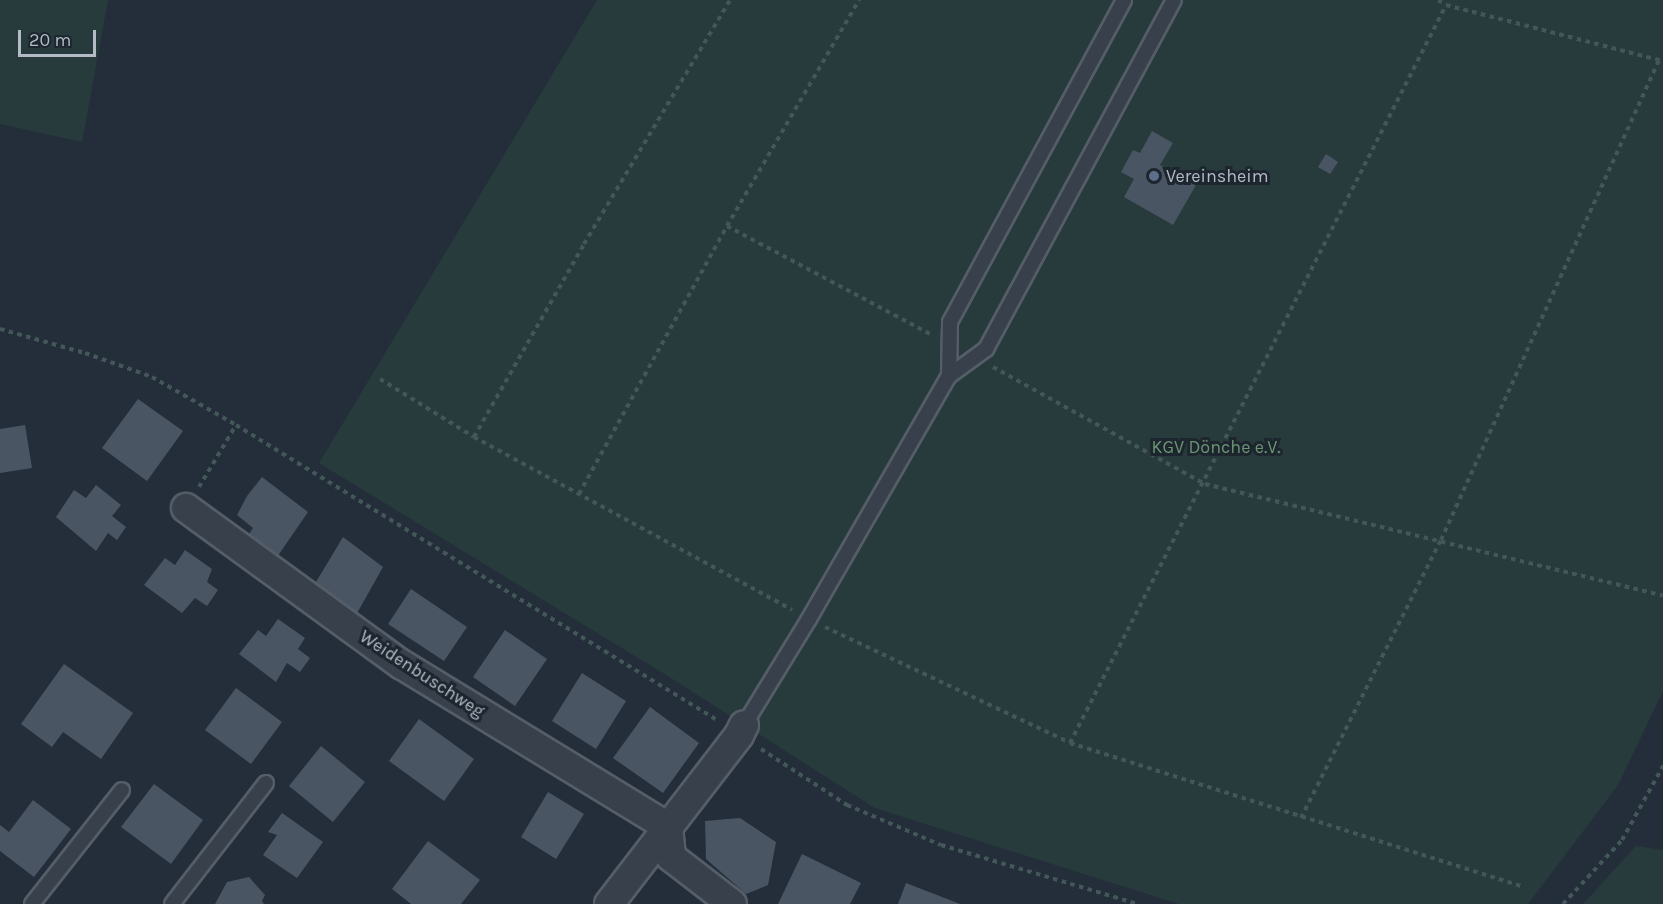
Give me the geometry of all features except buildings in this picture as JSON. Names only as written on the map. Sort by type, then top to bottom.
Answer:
[{"type":"street","name":"Weidenbuschweg","points":[[186,508],[401,664],[668,827]]},
{"type":"street","points":[[609,904],[742,730]]},
{"type":"street","points":[[668,827],[671,857],[732,904]]},
{"type":"lane","points":[[949,376],[950,322],[1124,0]]},
{"type":"lane","points":[[742,730],[949,376],[986,349],[1174,0]]},
{"type":"lane","points":[[172,904],[266,783]]},
{"type":"lane","points":[[32,904],[122,790]]},
{"type":"path","points":[[474,437],[584,244],[730,0]]},
{"type":"path","points":[[579,494],[727,226],[859,0]]},
{"type":"path","points":[[1301,818],[1441,540],[1661,61],[1446,5],[1438,0]]},
{"type":"path","points":[[1070,743],[1205,484],[1446,5]]},
{"type":"path","points":[[727,226],[950,344]]},
{"type":"path","points":[[0,329],[85,353],[152,377],[236,425],[742,730],[847,805],[941,845],[1138,904]]},
{"type":"path","points":[[975,357],[1205,484],[1663,596]]},
{"type":"path","points":[[380,379],[474,437],[808,619],[1070,743],[1523,887]]},
{"type":"path","points":[[186,508],[236,425]]},
{"type":"path","points":[[1563,904],[1622,840],[1663,766]]},
{"type":"green space","points":[[0,0],[108,0],[82,142],[0,124]]},
{"type":"green space","name":"KGV Dönche e.V.","points":[[597,0],[1663,0],[1663,691],[1618,785],[1528,904],[1179,904],[875,808],[663,673],[319,463]]},
{"type":"green space","points":[[1636,846],[1663,850],[1663,904],[1583,904]]},
{"type":"place","name":"Vereinsheim","points":[[1154,176]]}]
